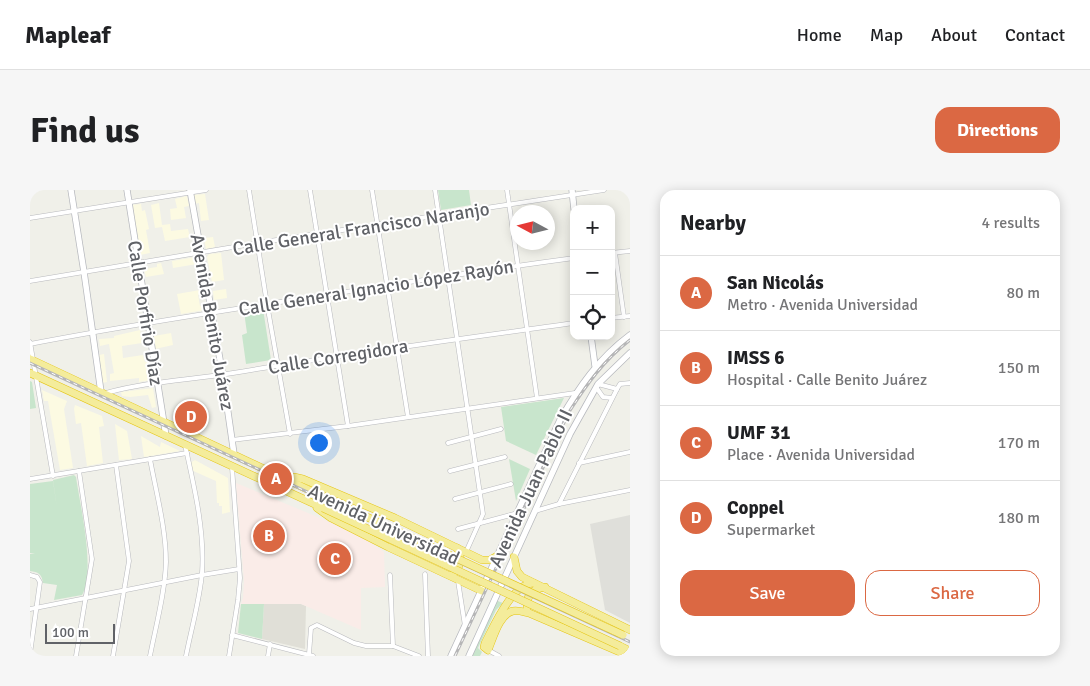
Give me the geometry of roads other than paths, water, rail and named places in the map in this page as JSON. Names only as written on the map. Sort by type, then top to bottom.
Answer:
[{"type":"highway","name":"Avenida Universidad","points":[[31,360],[627,637]]},
{"type":"highway","name":"Avenida Universidad","points":[[33,374],[630,651]]},
{"type":"highway","points":[[286,479],[294,477],[302,479],[484,560],[490,560],[497,556]]},
{"type":"highway","points":[[309,501],[331,518],[482,591]]},
{"type":"highway","points":[[448,576],[457,570],[460,564],[461,558],[457,548]]},
{"type":"highway","points":[[514,558],[515,568],[519,574],[630,630]]},
{"type":"highway","points":[[487,653],[484,648],[485,643],[502,611],[520,588],[528,583],[535,583]]},
{"type":"highway","points":[[529,613],[526,606],[529,594],[544,588]]},
{"type":"highway","points":[[487,653],[505,615],[515,611],[529,613],[628,656]]},
{"type":"street","points":[[71,190],[102,393]]},
{"type":"street","name":"Calle Porfirio Díaz","points":[[127,190],[166,436]]},
{"type":"street","points":[[30,218],[206,190]]},
{"type":"street","points":[[249,190],[290,434]]},
{"type":"street","points":[[310,190],[348,426]]},
{"type":"street","points":[[372,190],[408,417]]},
{"type":"street","points":[[435,190],[483,514],[466,552]]},
{"type":"street","points":[[507,190],[537,398]]},
{"type":"street","name":"Calle General Francisco Naranjo","points":[[30,281],[509,205],[572,192],[604,190]]},
{"type":"street","name":"Avenida Benito Juárez","points":[[191,191],[223,374],[234,454]]},
{"type":"street","points":[[572,192],[574,205]]},
{"type":"street","points":[[615,253],[630,251]]},
{"type":"street","name":"Calle General Ignacio López Rayón","points":[[30,343],[212,312],[570,259]]},
{"type":"street","points":[[615,265],[624,317]]},
{"type":"street","points":[[615,318],[630,316]]},
{"type":"street","name":"Calle Corregidora","points":[[102,393],[158,382],[570,324]]},
{"type":"street","name":"Avenida Juan Pablo II","points":[[451,656],[560,420],[575,393],[595,366],[630,335]]},
{"type":"street","points":[[592,340],[595,366]]},
{"type":"street","points":[[30,343],[33,374],[52,476]]},
{"type":"street","name":"Avenida Juan Pablo II","points":[[469,656],[566,442],[597,386],[630,353]]},
{"type":"street","points":[[559,504],[617,389],[620,384],[630,383]]},
{"type":"street","points":[[597,386],[617,389]]},
{"type":"street","points":[[597,386],[603,397],[612,398]]},
{"type":"street","points":[[232,440],[290,434],[575,393]]},
{"type":"street","points":[[448,443],[501,429]]},
{"type":"street","points":[[185,445],[201,535],[202,575],[186,656]]},
{"type":"street","points":[[578,463],[630,452]]},
{"type":"street","points":[[30,479],[187,453]]},
{"type":"street","points":[[450,471],[505,457]]},
{"type":"street","points":[[150,459],[166,563],[150,656]]},
{"type":"street","points":[[113,656],[125,589],[128,551],[116,465]]},
{"type":"street","points":[[229,656],[240,588],[232,467]]},
{"type":"street","points":[[76,656],[87,598],[92,554],[79,471]]},
{"type":"street","points":[[455,499],[511,484]]},
{"type":"street","points":[[535,510],[630,490]]},
{"type":"street","points":[[458,529],[518,513]]},
{"type":"street","points":[[30,609],[125,589],[239,569]]},
{"type":"street","points":[[425,574],[428,656]]},
{"type":"street","points":[[30,575],[37,576],[39,580],[30,654]]},
{"type":"street","points":[[390,575],[393,646]]},
{"type":"street","points":[[458,581],[465,627]]},
{"type":"street","points":[[232,635],[270,644],[298,654],[311,655],[311,628],[316,625],[359,645],[393,646],[419,656]]},
{"type":"street","points":[[268,656],[270,644]]},
{"type":"street","points":[[487,653],[499,656]]},
{"type":"railway","points":[[455,656],[569,412],[596,373],[630,340]]},
{"type":"railway","points":[[30,363],[630,642]]},
{"type":"place","name":"Coppel","points":[[191,417]]},
{"type":"place","name":"San Nicolás","points":[[276,479]]},
{"type":"place","name":"IMSS 6","points":[[269,536]]},
{"type":"place","name":"UMF 31","points":[[335,559]]}]
